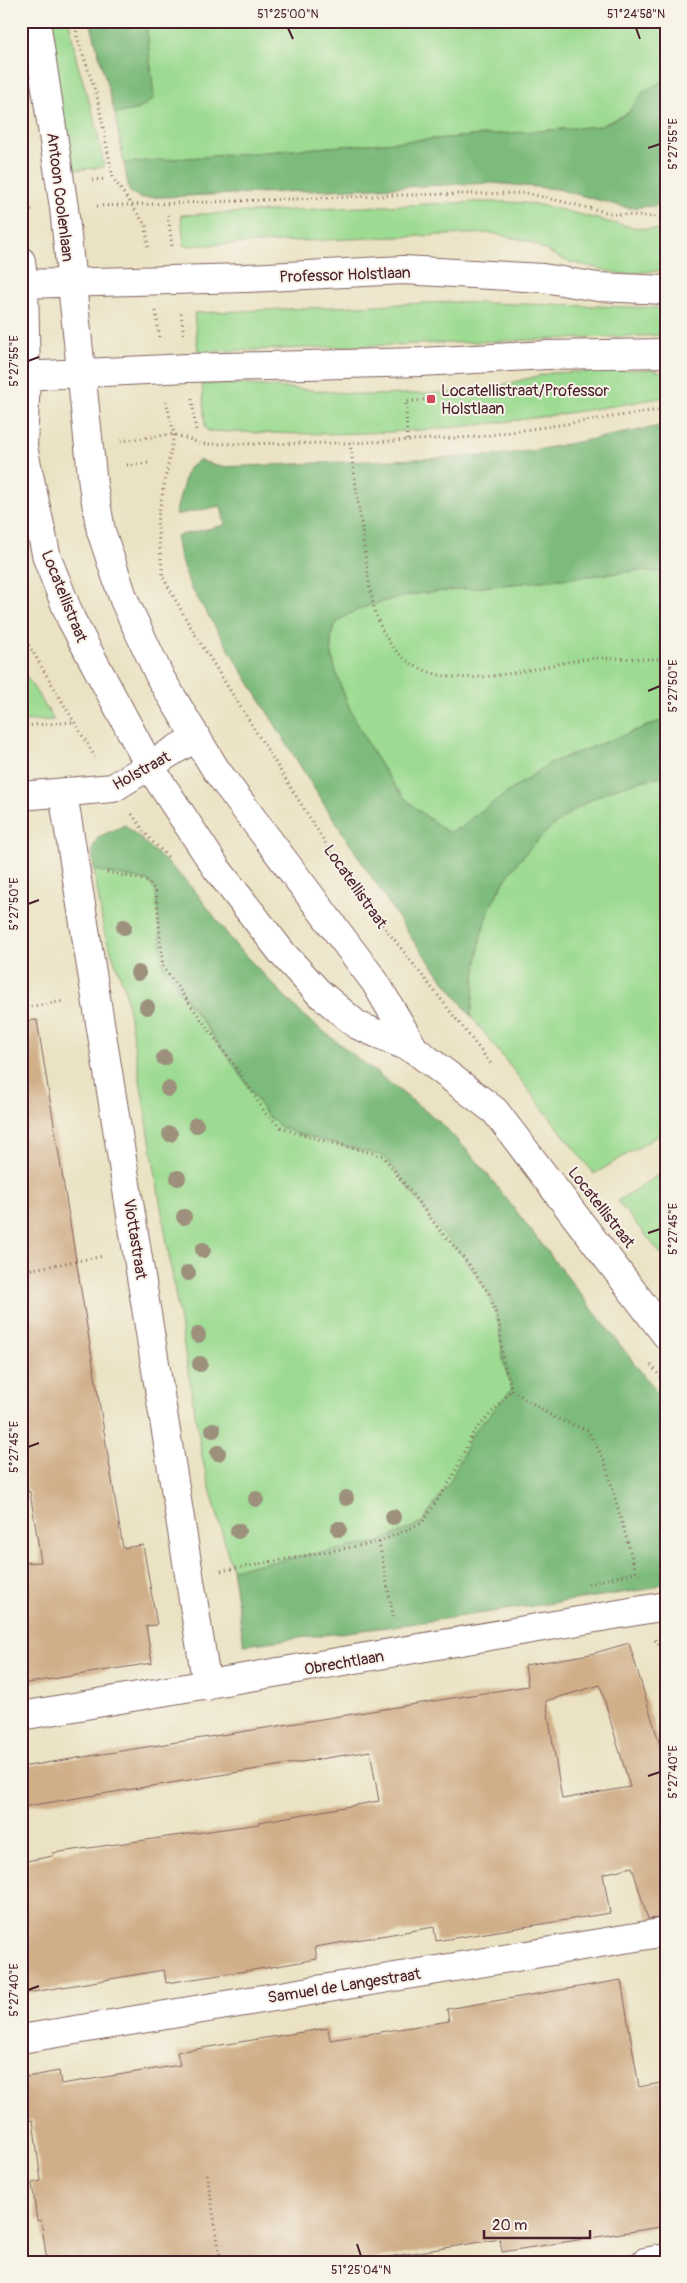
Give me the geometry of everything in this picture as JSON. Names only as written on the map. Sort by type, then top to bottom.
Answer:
[{"type":"main road","name":"Antoon Coolenlaan","points":[[36,21],[58,163],[82,373]]},
{"type":"main road","name":"Professor Holstlaan","points":[[22,276],[72,284],[403,270],[543,278],[598,287],[662,290]]},
{"type":"main road","points":[[22,276],[24,376],[188,368],[421,362],[547,355],[665,354]]},
{"type":"main road","name":"Locatellistraat","points":[[82,373],[90,467],[101,531],[124,600],[161,679],[216,770],[374,982],[415,1050]]},
{"type":"main road","name":"Locatellistraat","points":[[24,376],[23,447],[46,558],[71,619],[150,767],[217,869],[283,954],[318,992],[357,1025],[415,1050],[495,1111],[666,1335]]},
{"type":"main road","name":"Holstraat","points":[[21,796],[63,794],[113,788],[196,737]]},
{"type":"main road","name":"Viottastraat","points":[[63,794],[207,1686]]},
{"type":"main road","name":"Obrechtlaan","points":[[21,1716],[207,1686],[666,1606]]},
{"type":"main road","name":"Samuel de Langestraat","points":[[21,2039],[666,1932]]},
{"type":"main road","points":[[645,2262],[666,2258]]},
{"type":"path","points":[[76,21],[77,37],[97,96],[113,178],[146,226],[148,247]]},
{"type":"path","points":[[88,206],[402,195],[526,193],[614,214],[666,218]]},
{"type":"path","points":[[168,215],[172,246]]},
{"type":"path","points":[[156,314],[160,343]]},
{"type":"path","points":[[181,314],[185,343]]},
{"type":"path","points":[[191,394],[196,431]]},
{"type":"path","points":[[166,397],[174,434]]},
{"type":"path","points":[[407,440],[406,402],[431,399]]},
{"type":"path","points":[[126,440],[174,434],[202,444],[350,443],[477,437],[666,409]]},
{"type":"path","name":"Locatellistraat","points":[[174,434],[157,522],[163,577],[190,626],[351,884],[496,1072]]},
{"type":"path","points":[[350,443],[369,580],[378,619],[390,645],[412,666],[438,675],[477,678],[580,660],[666,659]]},
{"type":"path","points":[[127,465],[151,462]]},
{"type":"path","points":[[21,632],[113,788],[149,838],[170,859]]},
{"type":"path","points":[[21,726],[75,722]]},
{"type":"path","points":[[103,872],[148,881],[156,891],[163,967],[237,1069],[266,1114],[281,1127],[298,1134],[383,1156],[438,1228],[465,1259],[490,1294],[500,1323],[503,1360],[512,1390],[555,1418],[587,1430],[604,1458],[636,1572],[645,1583]]},
{"type":"path","points":[[21,1008],[96,996]]},
{"type":"path","points":[[21,1271],[138,1251]]},
{"type":"path","points":[[648,1360],[666,1384]]},
{"type":"path","points":[[190,1578],[379,1542],[422,1523],[451,1480],[473,1433],[512,1390]]},
{"type":"path","points":[[379,1542],[401,1652]]},
{"type":"path","points":[[662,2096],[666,2117]]},
{"type":"path","points":[[207,2174],[221,2262]]},
{"type":"green space","points":[[49,21],[69,21],[77,62],[96,124],[104,167],[72,170],[53,59]]},
{"type":"green space","points":[[90,21],[146,21],[154,98],[139,109],[115,114]]},
{"type":"green space","points":[[146,21],[666,21],[666,80],[644,91],[628,113],[601,126],[124,163],[115,114],[139,109],[154,98]]},
{"type":"green space","points":[[666,80],[666,205],[628,208],[557,189],[492,183],[140,198],[129,191],[124,163],[601,126],[628,113],[644,91]]},
{"type":"green space","points":[[513,202],[540,205],[636,228],[666,230],[666,270],[622,274],[566,261],[528,241],[491,233],[184,246],[181,215]]},
{"type":"green space","points":[[447,302],[666,308],[666,335],[198,352],[194,313]]},
{"type":"green space","points":[[653,369],[666,374],[666,397],[478,425],[344,434],[208,431],[205,427],[202,384],[240,384],[369,395],[474,392],[550,373]]},
{"type":"green space","points":[[666,425],[666,572],[637,571],[416,594],[375,604],[354,612],[338,622],[331,636],[333,658],[340,684],[366,740],[381,766],[406,799],[448,832],[461,828],[471,818],[550,763],[666,719],[666,774],[616,788],[580,806],[542,835],[510,872],[488,914],[481,936],[471,1016],[412,939],[320,798],[190,586],[180,558],[176,536],[225,525],[221,506],[175,515],[187,470],[199,460],[220,467],[490,456],[536,450]]},
{"type":"green space","points":[[637,571],[666,572],[666,719],[550,763],[471,818],[461,828],[448,832],[406,799],[381,766],[366,740],[340,684],[333,658],[331,636],[338,622],[364,608],[416,594]]},
{"type":"green space","points":[[21,668],[54,720],[21,721]]},
{"type":"green space","points":[[666,774],[666,1131],[594,1174],[471,1016],[481,936],[488,914],[510,872],[542,835],[580,806],[600,795]]},
{"type":"green space","points":[[125,825],[172,867],[195,891],[237,947],[305,1017],[441,1123],[477,1161],[666,1404],[666,1582],[649,1589],[395,1626],[244,1645],[232,1569],[379,1542],[422,1523],[451,1480],[473,1433],[512,1389],[503,1360],[499,1323],[489,1294],[465,1259],[438,1228],[399,1175],[383,1156],[298,1134],[281,1127],[266,1114],[237,1069],[163,967],[156,891],[148,881],[94,870],[92,850],[98,837]]},
{"type":"green space","points":[[94,870],[148,881],[156,891],[160,927],[177,988],[237,1069],[266,1114],[281,1127],[298,1134],[383,1156],[438,1228],[465,1259],[489,1294],[499,1323],[503,1360],[512,1390],[473,1433],[451,1480],[422,1523],[379,1542],[232,1569],[203,1462],[125,989],[104,932]]},
{"type":"green space","points":[[666,1170],[666,1260],[617,1201]]},
{"type":"building","points":[[37,1020],[123,1548],[143,1545],[157,1625],[146,1626],[152,1663],[21,1684],[21,1563],[41,1562],[24,1462],[21,1463],[21,1021]]},
{"type":"building","points":[[629,1643],[666,1765],[666,1917],[648,1919],[632,1867],[603,1874],[610,1913],[436,1941],[434,1927],[315,1947],[317,1959],[266,1968],[166,1983],[164,1970],[21,1994],[21,1862],[53,1856],[53,1853],[259,1824],[259,1822],[379,1801],[370,1751],[21,1807],[21,1767],[528,1686],[525,1665],[591,1654]],"holes":[[[600,1685],[630,1787],[562,1799],[546,1701]]]},
{"type":"building","points":[[621,1980],[639,2087],[666,2082],[666,2226],[502,2252],[500,2239],[357,2262],[47,2262],[41,2220],[37,2221],[32,2183],[41,2181],[33,2120],[21,2122],[21,2078],[59,2071],[61,2084],[180,2065],[177,2052],[328,2028],[330,2040],[449,2021],[447,2009]]},
{"type":"place","name":"Locatellistraat/Professor Holstlaan","points":[[431,399]]}]
